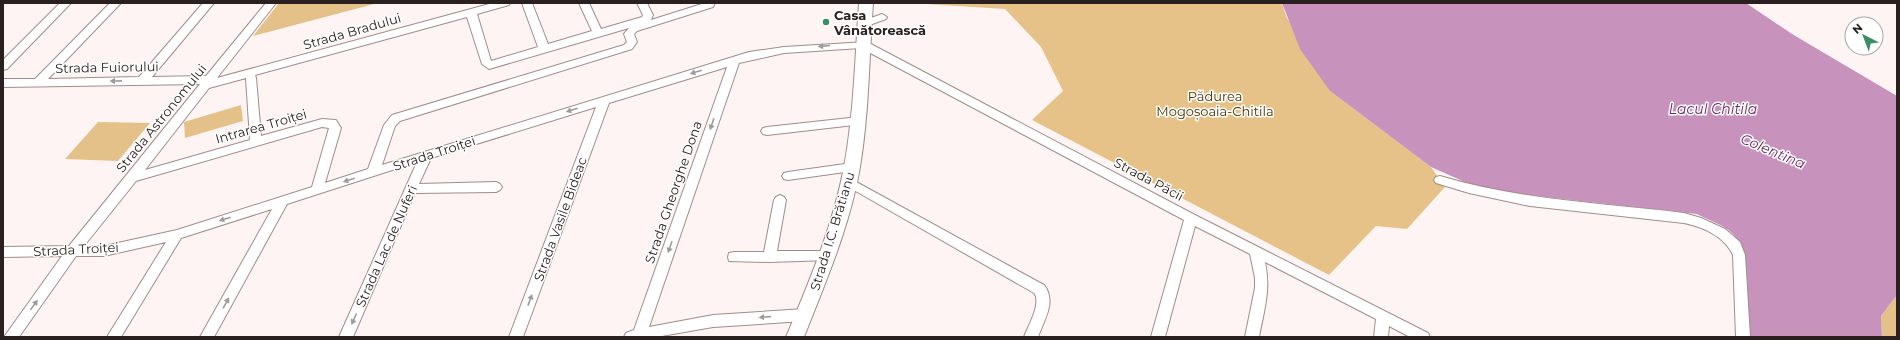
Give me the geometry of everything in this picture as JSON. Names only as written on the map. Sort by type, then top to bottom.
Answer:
[{"type":"main road","name":"Strada I.C. Brătianu","points":[[795,337],[826,256],[850,174],[859,120],[866,3]]},
{"type":"street","points":[[3,66],[66,3]]},
{"type":"street","points":[[38,82],[116,3]]},
{"type":"street","points":[[143,80],[210,3]]},
{"type":"street","name":"Strada Astronomului","points":[[11,337],[73,251],[272,3]]},
{"type":"street","name":"Strada Bradului","points":[[209,82],[505,3]]},
{"type":"street","points":[[527,3],[544,49]]},
{"type":"street","points":[[584,3],[598,33]]},
{"type":"street","points":[[471,12],[487,64],[489,65],[646,18],[648,15],[642,3]]},
{"type":"street","points":[[373,173],[390,125],[396,118],[628,47],[632,42],[629,34],[633,29],[709,5]]},
{"type":"street","points":[[864,24],[882,17]]},
{"type":"street","name":"Strada Troiței","points":[[3,252],[104,251],[123,248],[177,234],[426,155],[734,61],[769,52],[847,44],[863,44]]},
{"type":"street","name":"Strada Păcii","points":[[863,44],[1191,218],[1423,337]]},
{"type":"street","name":"Strada Gheorghe Dona","points":[[635,335],[734,61]]},
{"type":"street","points":[[252,78],[256,142]]},
{"type":"street","name":"Strada Fuiorului","points":[[8,83],[143,80],[209,82]]},
{"type":"street","points":[[3,93],[8,83]]},
{"type":"street","name":"Strada Vasile Bideac","points":[[516,337],[604,100]]},
{"type":"street","points":[[767,131],[859,120]]},
{"type":"street","name":"Intrarea Troiței","points":[[131,178],[322,123],[332,123],[335,128],[317,190]]},
{"type":"street","name":"Strada Lac de Nuferi","points":[[346,337],[426,155]]},
{"type":"street","points":[[788,176],[850,174],[1038,289],[1043,294],[1043,306],[1031,337]]},
{"type":"street","points":[[1440,180],[1460,187],[1516,199],[1684,218],[1710,226],[1730,239],[1739,255],[1743,337]]},
{"type":"street","points":[[411,189],[496,187]]},
{"type":"street","points":[[769,257],[780,200]]},
{"type":"street","points":[[207,337],[283,201]]},
{"type":"street","points":[[1158,337],[1191,218]]},
{"type":"street","points":[[114,337],[177,234]]},
{"type":"street","points":[[1252,337],[1262,288],[1262,278],[1256,252]]},
{"type":"street","points":[[734,257],[826,256]]},
{"type":"street","points":[[635,335],[713,321],[804,315]]},
{"type":"street","points":[[1381,337],[1383,317]]},
{"type":"shaded area","points":[[279,3],[378,3],[253,36]]},
{"type":"shaded area","points":[[241,105],[243,121],[185,138],[184,122]]},
{"type":"shaded area","points":[[98,122],[150,123],[118,161],[65,159]]},
{"type":"shaded area","points":[[1897,295],[1897,337],[1882,337],[1881,316]]},
{"type":"green space","name":"Pădurea Mogoșoaia-Chitila","points":[[910,3],[1282,3],[1286,16],[1330,91],[1431,167],[1445,187],[1407,229],[1376,226],[1329,275],[1032,120],[1063,91],[1041,47],[1005,9]]},
{"type":"water","name":"Lacul Chitila","points":[[1282,3],[1746,3],[1792,34],[1897,96],[1897,295],[1881,316],[1882,337],[1747,337],[1748,297],[1746,267],[1739,242],[1728,230],[1697,214],[1508,193],[1474,186],[1431,167],[1330,91],[1300,49]]},
{"type":"place","name":"Casa Vânătorească","points":[[826,22]]},
{"type":"water label","name":"Colentina","points":[[1773,151]]}]
